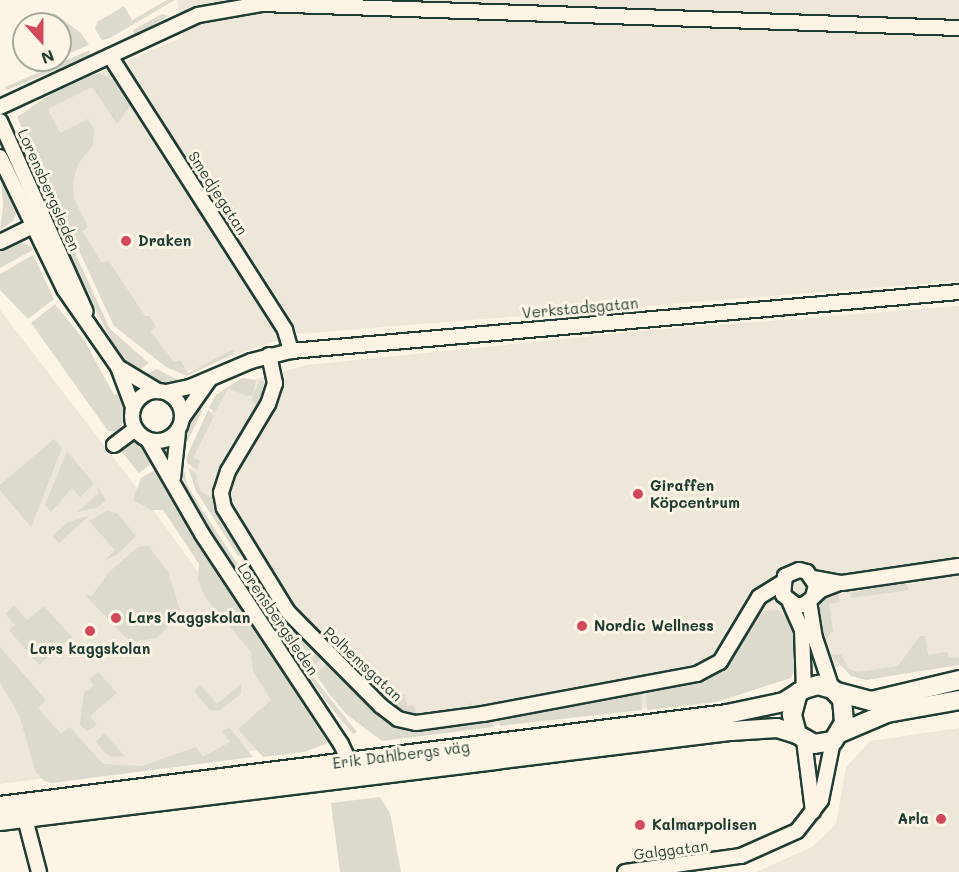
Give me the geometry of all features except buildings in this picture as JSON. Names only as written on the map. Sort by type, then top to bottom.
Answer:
[{"type":"main road","name":"Erik Dahlbergs väg","points":[[0,821],[23,811],[353,769],[728,714],[768,707],[818,685],[871,701],[959,680]]},
{"type":"main road","points":[[835,690],[844,711],[836,737]]},
{"type":"main road","points":[[800,737],[792,715],[801,691]]},
{"type":"main road","name":"Erik Dahlbergs väg","points":[[353,769],[777,728],[821,744],[887,713],[959,700]]},
{"type":"main road","name":"Erik Dahlbergs väg","points":[[0,806],[23,811]]},
{"type":"street","points":[[0,107],[198,15],[261,3],[959,28]]},
{"type":"street","name":"Smedjegatan","points":[[110,56],[285,330],[291,351]]},
{"type":"street","name":"Lorensbergsleden","points":[[0,121],[73,305],[118,367],[134,407],[135,429],[148,440],[173,478],[202,534],[353,769]]},
{"type":"street","name":"Lorensbergsleden","points":[[0,157],[39,223]]},
{"type":"street","points":[[0,242],[39,223]]},
{"type":"street","name":"Verkstadsgatan","points":[[162,392],[209,380],[269,355],[291,351],[959,292]]},
{"type":"street","name":"Polhemsgatan","points":[[269,355],[274,383],[268,404],[228,471],[221,493],[224,508],[288,612],[381,706],[398,719],[416,723],[483,714],[696,674],[720,662],[759,597],[782,583]]},
{"type":"street","name":"Lorensbergsleden","points":[[118,367],[178,402],[183,417]]},
{"type":"street","points":[[173,478],[178,432],[183,417],[209,380]]},
{"type":"street","points":[[134,407],[140,398],[162,392]]},
{"type":"street","points":[[114,445],[135,429]]},
{"type":"street","points":[[148,440],[162,442],[178,432]]},
{"type":"street","points":[[801,691],[802,630],[782,583],[785,576],[800,570],[813,578],[842,582],[959,566]]},
{"type":"street","points":[[813,578],[815,638],[835,690]]},
{"type":"street","points":[[751,612],[765,604],[812,599],[842,582]]},
{"type":"street","points":[[800,737],[813,811]]},
{"type":"street","name":"Galggatan","points":[[625,872],[741,856],[797,831],[813,811],[825,789],[836,737]]},
{"type":"street","points":[[23,811],[39,872]]},
{"type":"shaded area","points":[[167,0],[175,0],[110,38],[102,40],[95,29],[97,22],[124,6],[132,20]]},
{"type":"shaded area","points":[[177,0],[959,0],[959,281],[296,334],[183,373],[88,258],[26,125],[31,106],[55,92],[183,37]]},
{"type":"shaded area","points":[[162,14],[168,16],[135,37],[133,30]]},
{"type":"shaded area","points":[[72,26],[81,33],[89,45],[72,52]]},
{"type":"shaded area","points":[[90,50],[89,56],[72,63],[72,58]]},
{"type":"shaded area","points":[[39,72],[50,72],[7,90],[5,87]]},
{"type":"shaded area","points":[[98,73],[115,80],[131,105],[117,124],[92,87],[48,109],[60,133],[88,119],[94,130],[93,145],[78,164],[73,181],[74,199],[88,227],[82,231],[102,263],[108,260],[145,316],[150,316],[156,327],[150,331],[174,362],[180,360],[188,373],[234,349],[233,354],[187,376],[166,367],[114,326],[17,117],[55,92]]},
{"type":"shaded area","points":[[0,168],[18,210],[13,221],[0,230],[3,206]]},
{"type":"shaded area","points":[[43,193],[66,233],[60,236],[50,216]]},
{"type":"shaded area","points":[[22,242],[35,249],[0,268],[0,251]]},
{"type":"shaded area","points":[[62,242],[70,242],[110,329],[149,363],[135,373],[120,358]]},
{"type":"shaded area","points":[[33,255],[54,299],[28,319],[0,290],[0,274]]},
{"type":"shaded area","points":[[55,304],[84,340],[114,395],[122,392],[126,417],[118,432],[108,431],[31,323]]},
{"type":"shaded area","points":[[959,306],[959,663],[856,675],[845,666],[790,671],[659,706],[403,736],[322,679],[233,547],[191,475],[192,449],[224,388],[307,365],[652,330]]},
{"type":"shaded area","name":"Lars Kaggskolan","points":[[0,310],[146,500],[317,736],[274,748],[0,784]]},
{"type":"shaded area","points":[[157,369],[184,382],[168,387],[140,377]]},
{"type":"shaded area","points":[[242,378],[256,380],[253,395],[247,396],[228,388],[215,413],[209,407],[216,395]]},
{"type":"shaded area","points":[[259,381],[264,381],[261,400],[239,436],[256,404],[251,401]]},
{"type":"shaded area","points":[[198,402],[202,411],[181,455],[189,418]]},
{"type":"shaded area","points":[[208,410],[214,416],[193,458],[200,461],[197,470],[187,463],[187,456]]},
{"type":"shaded area","points":[[54,439],[62,448],[31,527],[0,490],[0,485]]},
{"type":"shaded area","points":[[130,440],[144,446],[157,460],[139,473],[121,451],[122,446]]},
{"type":"shaded area","points":[[67,451],[94,484],[80,497],[72,488],[51,512],[45,505]]},
{"type":"shaded area","points":[[178,462],[182,462],[187,484],[201,508],[305,667],[357,732],[353,734],[326,701],[229,563],[192,505]]},
{"type":"shaded area","points":[[160,467],[183,519],[328,743],[304,752],[263,757],[238,729],[271,700],[253,671],[251,652],[205,597],[198,580],[199,564],[163,510],[151,510],[133,500],[141,478]]},
{"type":"shaded area","points":[[188,467],[196,474],[200,491],[215,499],[224,527],[241,554],[238,556],[196,491]]},
{"type":"shaded area","points":[[98,487],[106,500],[98,507],[77,512],[98,494]]},
{"type":"shaded area","points":[[107,511],[117,513],[136,536],[118,554],[104,561],[115,550],[89,521]]},
{"type":"shaded area","points":[[90,515],[59,543],[52,536],[67,523]]},
{"type":"shaded area","points":[[148,546],[168,572],[181,613],[157,638],[130,642],[84,594],[92,596],[108,573],[138,547]]},
{"type":"shaded area","points":[[244,558],[288,623],[321,659],[314,666],[242,562]]},
{"type":"shaded area","points":[[905,582],[909,590],[852,598],[850,593]]},
{"type":"shaded area","points":[[838,593],[840,602],[829,604],[833,631],[825,641],[819,604],[828,595]]},
{"type":"shaded area","points":[[14,605],[27,620],[44,606],[72,637],[39,665],[9,630],[15,625],[5,614]]},
{"type":"shaded area","points":[[778,610],[787,618],[793,633],[797,664],[791,678],[716,702],[647,710],[646,689],[712,675],[730,661],[757,617],[765,611]]},
{"type":"shaded area","points":[[920,636],[925,636],[928,655],[947,652],[949,658],[959,657],[959,665],[866,680],[851,676],[831,655],[841,654],[849,669],[858,672],[898,666]]},
{"type":"shaded area","points":[[0,647],[46,700],[38,708],[61,734],[70,727],[103,764],[142,766],[196,747],[203,757],[230,742],[222,731],[229,727],[253,757],[52,783],[44,781],[35,771],[20,717],[0,682]]},
{"type":"shaded area","points":[[326,664],[386,718],[492,719],[494,727],[382,741],[346,714],[327,691],[316,674]]},
{"type":"shaded area","points":[[98,672],[117,693],[90,716],[97,725],[87,731],[80,725],[84,692],[94,686],[89,679]]},
{"type":"shaded area","points":[[241,684],[241,694],[219,711],[210,710],[194,691],[200,685],[217,704]]},
{"type":"shaded area","points":[[382,690],[384,698],[405,694],[407,706],[414,705],[416,714],[470,708],[470,700],[472,709],[414,718],[392,709],[378,694]]},
{"type":"shaded area","points":[[642,690],[642,710],[500,726],[499,717]]},
{"type":"shaded area","points":[[959,728],[959,872],[756,872],[812,847],[836,824],[846,767],[870,741]]},
{"type":"shaded area","points":[[104,733],[125,756],[111,757],[104,752],[96,742]]},
{"type":"shaded area","points":[[380,797],[390,813],[401,872],[340,872],[331,803]]},
{"type":"place","name":"Draken","points":[[126,241]]},
{"type":"place","name":"Giraffen Köpcentrum","points":[[638,494]]},
{"type":"place","name":"Lars Kaggskolan","points":[[116,618]]},
{"type":"place","name":"Nordic Wellness","points":[[582,626]]},
{"type":"place","name":"Lars kaggskolan","points":[[90,631]]},
{"type":"place","name":"Arla","points":[[941,819]]},
{"type":"place","name":"Kalmarpolisen","points":[[640,825]]}]
